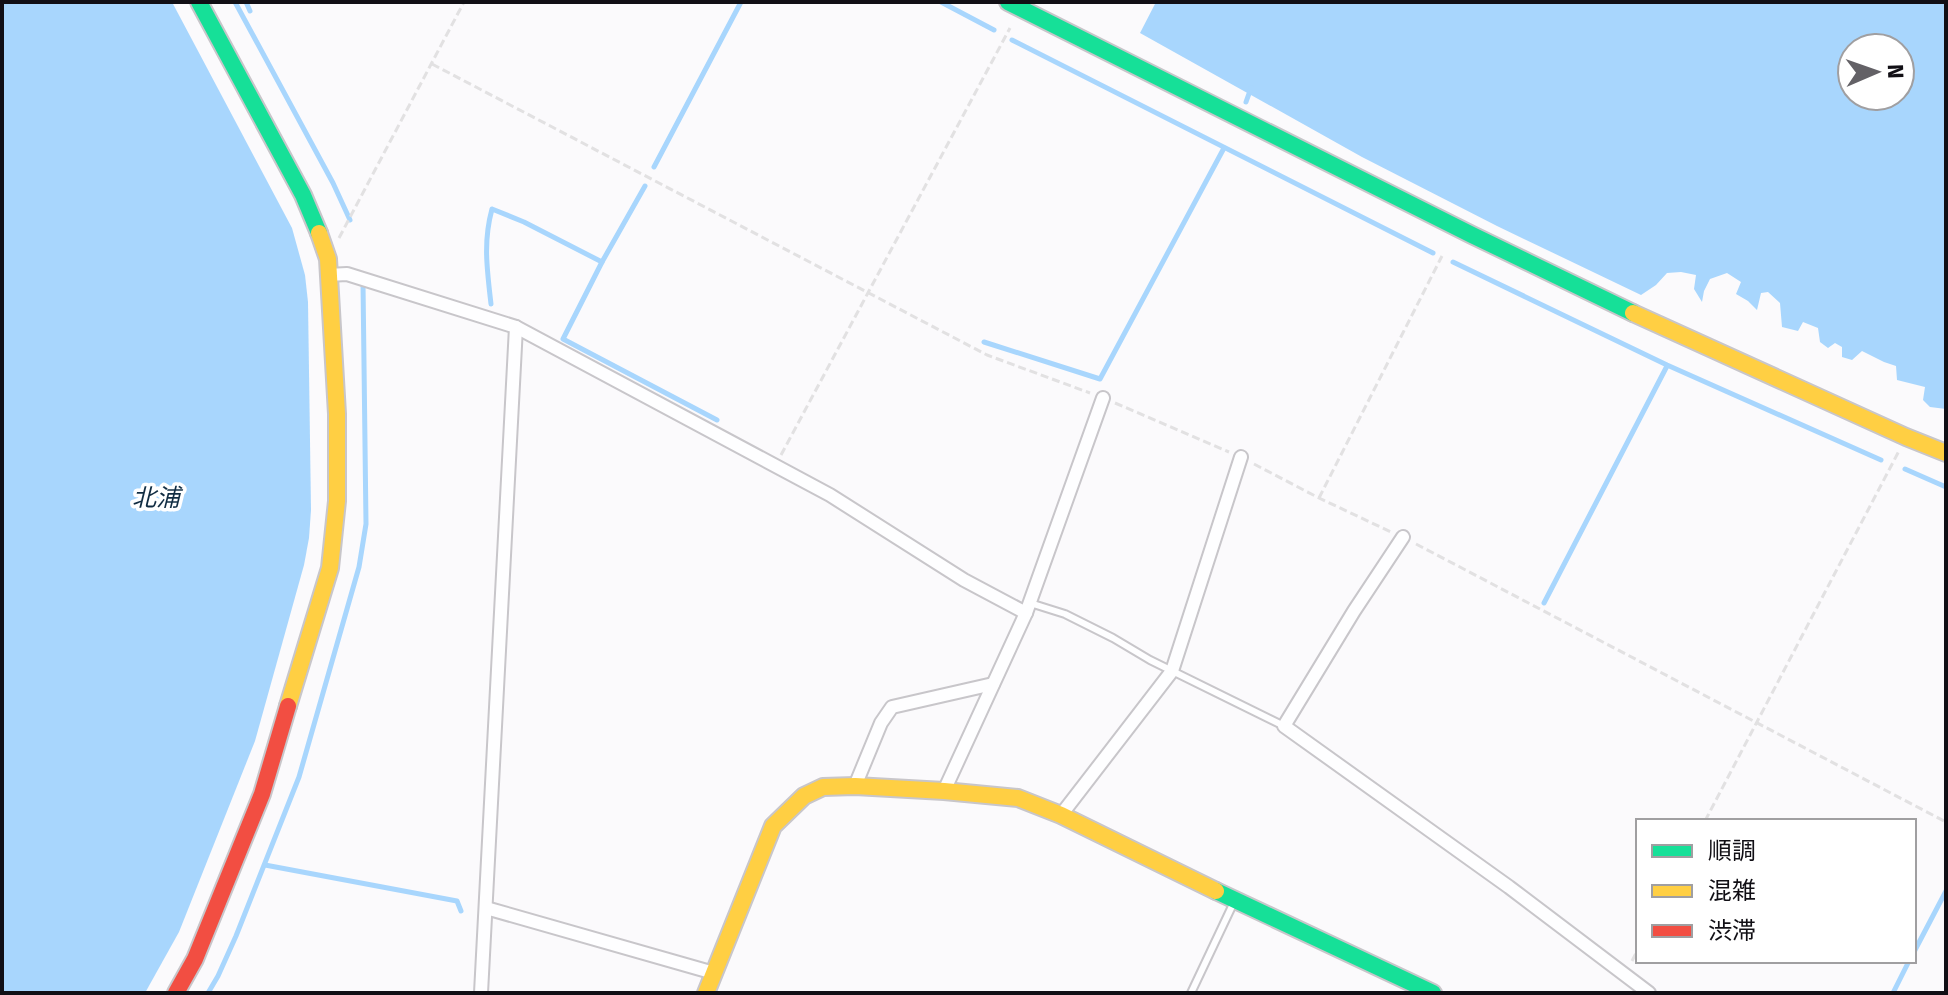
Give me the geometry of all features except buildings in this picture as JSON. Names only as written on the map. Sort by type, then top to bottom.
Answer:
[{"type":"street","points":[[176,993],[195,959],[262,794],[330,568],[337,501],[337,414],[328,267],[322,240],[303,195],[199,2]]},
{"type":"street","points":[[1008,2],[1643,318],[1946,453]]},
{"type":"street","points":[[328,267],[516,327],[830,495],[964,580],[1028,608]]},
{"type":"street","points":[[481,993],[516,327]]},
{"type":"street","points":[[944,791],[1028,608],[1103,398]]},
{"type":"street","points":[[1061,815],[1172,671],[1241,457]]},
{"type":"street","points":[[1403,537],[1284,726],[1509,887],[1649,993]]},
{"type":"street","points":[[855,786],[881,723],[892,707],[993,684]]},
{"type":"street","points":[[706,993],[773,826],[804,796],[823,787],[855,786],[1018,798],[1061,815],[1430,992]]},
{"type":"street","points":[[486,908],[714,973]]},
{"type":"lane","points":[[1028,608],[1065,614],[1284,726]]},
{"type":"lane","points":[[1191,993],[1235,900]]},
{"type":"path","points":[[328,267],[464,2]]},
{"type":"path","points":[[776,466],[1010,28]]},
{"type":"path","points":[[432,64],[987,355],[1103,398],[1241,457],[1403,537],[1946,822]]},
{"type":"path","points":[[1319,498],[1442,256]]},
{"type":"path","points":[[1706,819],[1906,437]]},
{"type":"water","name":"北浦","points":[[2,2],[172,2],[292,228],[305,275],[311,510],[304,565],[255,741],[179,932],[145,993],[2,993]]},
{"type":"water","points":[[1156,2],[1946,2],[1946,409],[1930,407],[1923,400],[1925,387],[1897,380],[1896,366],[1862,351],[1852,360],[1842,357],[1842,347],[1835,343],[1828,348],[1820,342],[1818,328],[1803,322],[1798,331],[1782,327],[1780,303],[1768,292],[1761,293],[1757,310],[1736,294],[1741,282],[1727,273],[1710,279],[1702,302],[1694,289],[1696,275],[1681,272],[1667,273],[1641,295],[1362,157],[1140,33]]},
{"type":"waterway","points":[[235,2],[350,220]]},
{"type":"waterway","points":[[246,2],[250,11]]},
{"type":"waterway","points":[[654,167],[741,2]]},
{"type":"waterway","points":[[941,2],[994,30]]},
{"type":"waterway","points":[[1012,40],[1433,253]]},
{"type":"waterway","points":[[1246,102],[1251,88]]},
{"type":"waterway","points":[[984,342],[1100,379],[1224,148]]},
{"type":"waterway","points":[[645,186],[563,339],[717,420]]},
{"type":"waterway","points":[[491,304],[487,244],[492,209],[602,262]]},
{"type":"waterway","points":[[1453,262],[1667,365],[1881,460]]},
{"type":"waterway","points":[[208,993],[236,936],[299,777],[359,567],[366,524],[363,283]]},
{"type":"waterway","points":[[1544,603],[1667,366]]},
{"type":"waterway","points":[[1905,469],[1946,487]]},
{"type":"waterway","points":[[265,865],[457,901],[461,911]]},
{"type":"waterway","points":[[1916,948],[1946,891]]},
{"type":"waterway","points":[[1893,993],[1908,963]]},
{"type":"traffic: fast","points":[[199,2],[303,195],[319,233]]},
{"type":"traffic: fast","points":[[1008,2],[1633,313]]},
{"type":"traffic: fast","points":[[1216,891],[1433,993]]},
{"type":"traffic: slow","points":[[288,706],[330,568],[337,501],[337,414],[328,259],[319,233]]},
{"type":"traffic: slow","points":[[1633,313],[1946,453]]},
{"type":"traffic: slow","points":[[706,993],[773,826],[804,796],[823,787],[944,791],[1018,798],[1061,815],[1216,891]]},
{"type":"traffic: jam","points":[[176,993],[195,959],[262,794],[288,706]]}]
